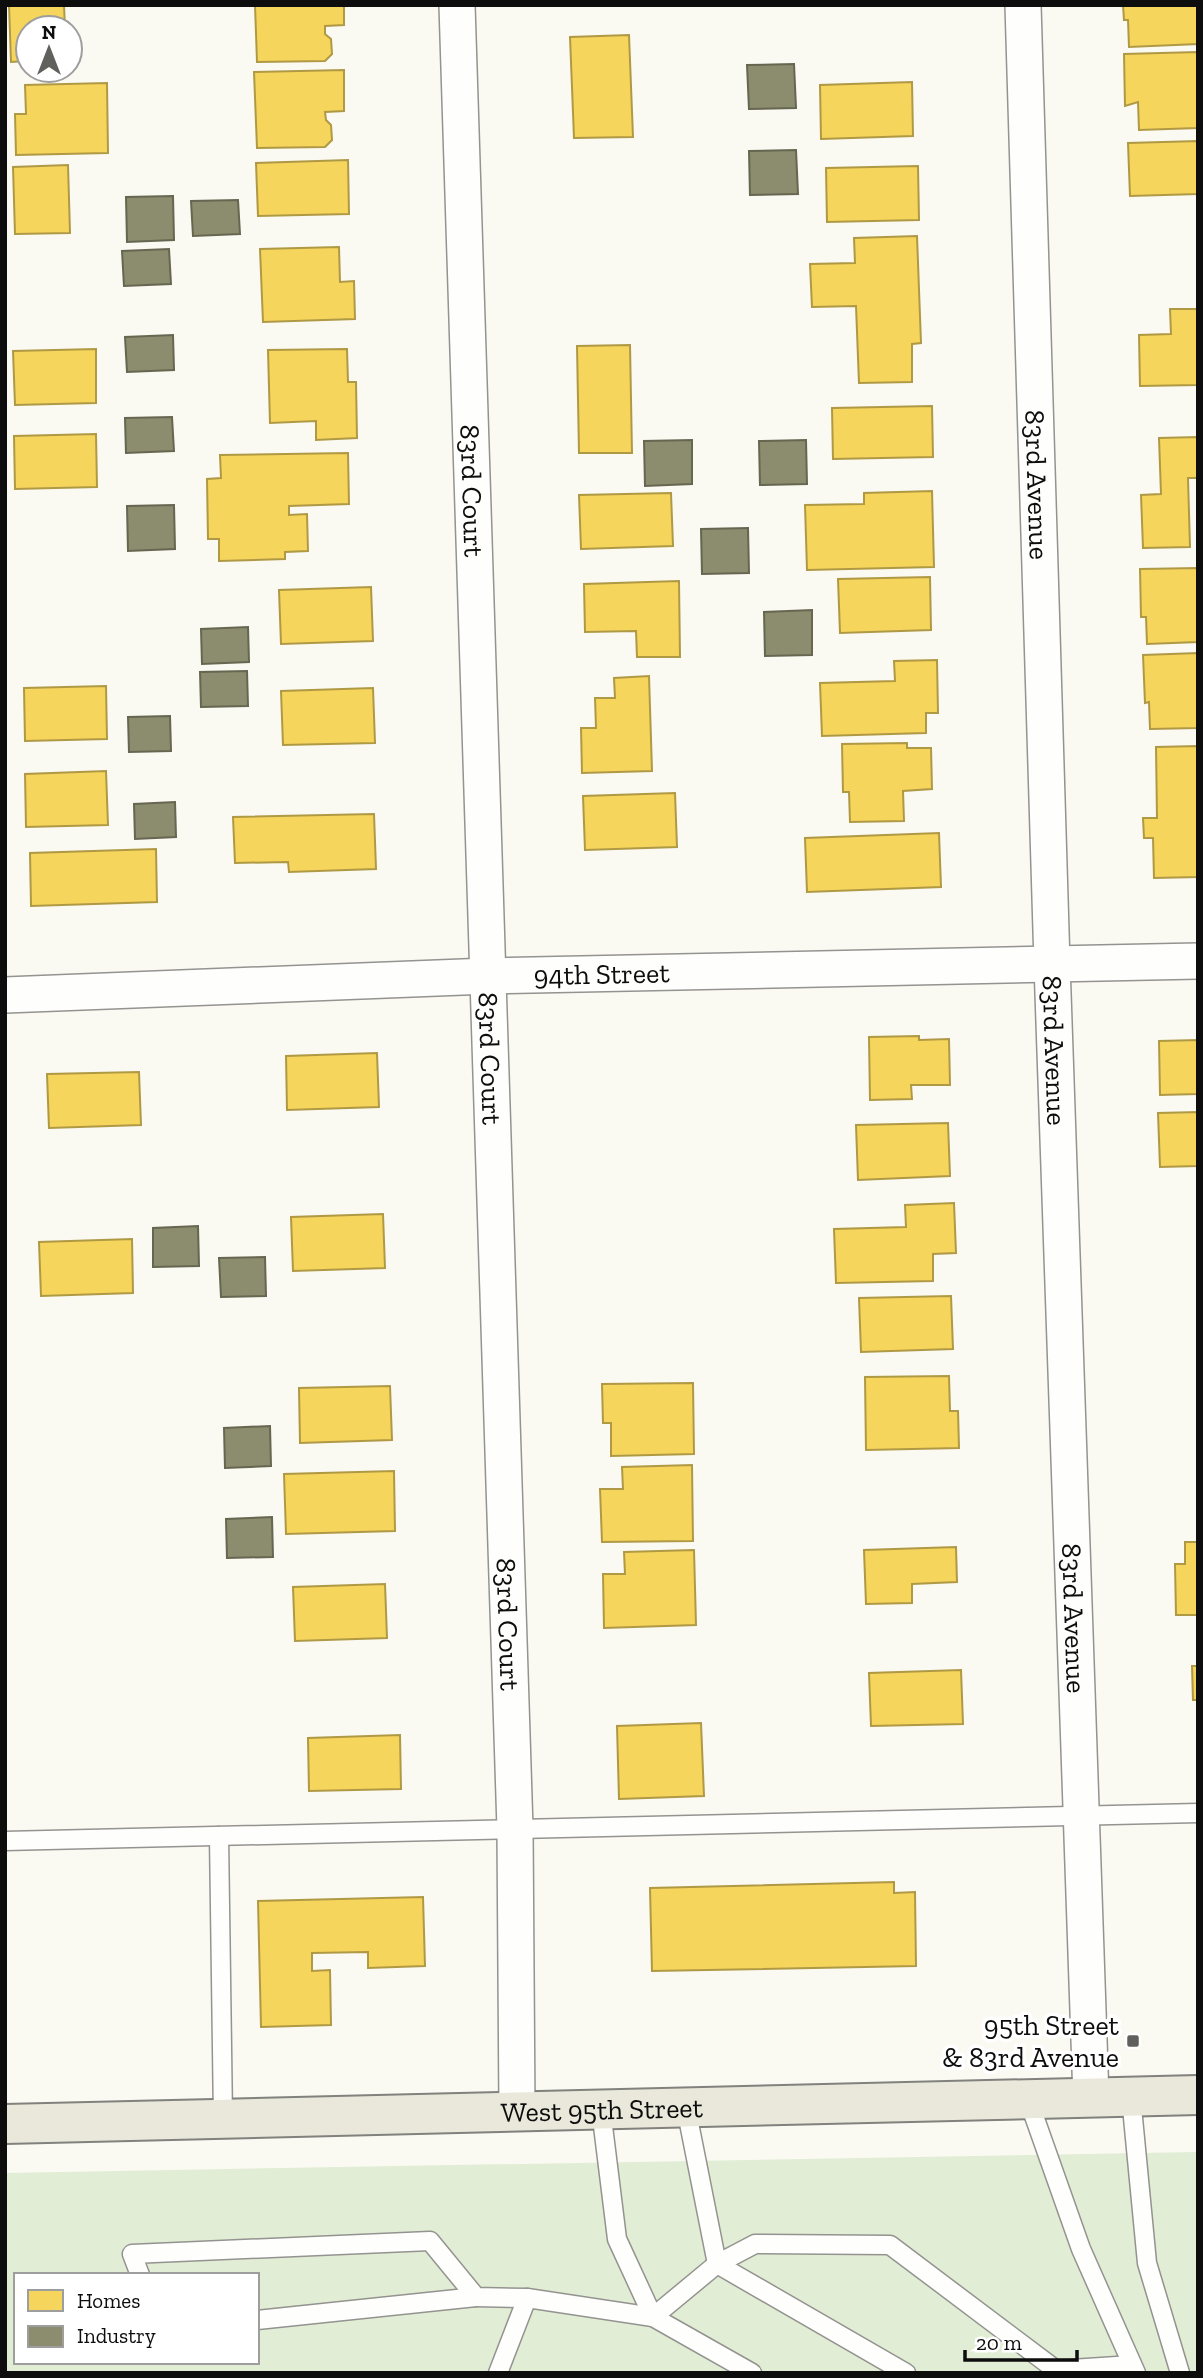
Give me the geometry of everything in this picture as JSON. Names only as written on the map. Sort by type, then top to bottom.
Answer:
[{"type":"main road","name":"West 95th Street","points":[[5,2124],[1198,2095]]},
{"type":"street","name":"83rd Court","points":[[457,5],[514,1829],[517,2112]]},
{"type":"street","name":"83rd Avenue","points":[[1023,5],[1052,964],[1091,2098]]},
{"type":"street","name":"94th Street","points":[[5,995],[488,976],[1198,961]]},
{"type":"lane","points":[[5,1842],[1198,1813]]},
{"type":"lane","points":[[219,1836],[223,2119]]},
{"type":"lane","points":[[1130,2097],[1147,2263],[1180,2373]]},
{"type":"lane","points":[[653,2317],[717,2264],[755,2244],[890,2245],[1056,2370],[1134,2369],[1081,2249],[1028,2099]]},
{"type":"lane","points":[[686,2108],[717,2264],[906,2373]]},
{"type":"lane","points":[[601,2110],[617,2239],[653,2317]]},
{"type":"lane","points":[[139,2273],[131,2254],[430,2241],[476,2297]]},
{"type":"lane","points":[[259,2320],[476,2297],[527,2298],[653,2317],[752,2373]]},
{"type":"lane","points":[[498,2373],[527,2298]]},
{"type":"green space","points":[[1198,2152],[1198,2373],[5,2373],[5,2173]]},
{"type":"building: Homes","points":[[9,5],[64,5],[64,14],[14,14],[14,62],[11,62]]},
{"type":"building: Homes","points":[[255,5],[344,5],[344,25],[325,26],[325,34],[331,39],[332,54],[325,61],[257,62]]},
{"type":"building: Homes","points":[[1123,5],[1198,5],[1198,44],[1129,47],[1128,20],[1124,20]]},
{"type":"building: Homes","points":[[629,35],[633,137],[574,138],[570,37]]},
{"type":"building: Homes","points":[[1198,52],[1198,128],[1139,130],[1138,102],[1125,106],[1124,54]]},
{"type":"building: Homes","points":[[344,70],[344,111],[325,112],[326,120],[331,125],[332,140],[325,147],[257,148],[254,72]]},
{"type":"building: Homes","points":[[912,82],[913,136],[821,139],[820,85]]},
{"type":"building: Homes","points":[[107,83],[108,153],[16,155],[15,114],[26,114],[25,85]]},
{"type":"building: Homes","points":[[1198,141],[1198,194],[1130,196],[1128,143]]},
{"type":"building: Homes","points":[[348,160],[349,214],[258,216],[256,163]]},
{"type":"building: Homes","points":[[68,165],[70,233],[15,234],[13,167]]},
{"type":"building: Homes","points":[[918,166],[919,220],[827,222],[826,168]]},
{"type":"building: Homes","points":[[917,236],[921,343],[912,344],[912,382],[859,383],[856,306],[812,307],[810,264],[855,263],[854,238]]},
{"type":"building: Homes","points":[[339,247],[340,282],[354,281],[355,319],[263,322],[260,249]]},
{"type":"building: Homes","points":[[1170,309],[1198,309],[1198,385],[1140,386],[1139,335],[1171,334]]},
{"type":"building: Homes","points":[[630,345],[632,453],[579,453],[577,346]]},
{"type":"building: Homes","points":[[96,349],[96,403],[15,405],[13,351]]},
{"type":"building: Homes","points":[[347,349],[348,382],[356,382],[357,438],[316,440],[316,421],[270,423],[268,350]]},
{"type":"building: Homes","points":[[932,406],[933,457],[833,459],[832,408]]},
{"type":"building: Homes","points":[[96,434],[97,487],[15,489],[14,436]]},
{"type":"building: Homes","points":[[1198,437],[1198,478],[1188,478],[1190,547],[1143,548],[1141,495],[1161,494],[1159,438]]},
{"type":"building: Homes","points":[[348,453],[349,504],[289,506],[289,515],[307,514],[308,551],[285,552],[285,559],[219,561],[219,539],[208,539],[207,479],[221,478],[220,455]]},
{"type":"building: Homes","points":[[932,491],[934,567],[807,570],[805,505],[864,504],[864,493]]},
{"type":"building: Homes","points":[[671,493],[673,546],[581,549],[579,495]]},
{"type":"building: Homes","points":[[1198,568],[1198,642],[1147,644],[1146,617],[1141,617],[1140,569]]},
{"type":"building: Homes","points":[[930,577],[931,630],[840,633],[838,579]]},
{"type":"building: Homes","points":[[679,581],[680,657],[637,657],[636,631],[585,632],[584,584]]},
{"type":"building: Homes","points":[[371,587],[373,641],[281,644],[279,590]]},
{"type":"building: Homes","points":[[1198,653],[1198,728],[1150,729],[1149,702],[1145,703],[1143,655]]},
{"type":"building: Homes","points":[[937,660],[938,713],[926,713],[926,733],[822,736],[820,683],[895,681],[894,661]]},
{"type":"building: Homes","points":[[649,676],[652,771],[582,773],[581,728],[596,728],[595,698],[615,698],[614,678]]},
{"type":"building: Homes","points":[[106,686],[107,739],[25,741],[24,688]]},
{"type":"building: Homes","points":[[373,688],[375,743],[283,745],[281,691]]},
{"type":"building: Homes","points":[[907,743],[907,748],[931,748],[932,789],[903,791],[904,821],[850,822],[849,792],[843,792],[842,744]]},
{"type":"building: Homes","points":[[1198,746],[1198,877],[1154,878],[1153,838],[1144,838],[1143,818],[1157,818],[1156,747]]},
{"type":"building: Homes","points":[[106,771],[108,825],[26,827],[25,774]]},
{"type":"building: Homes","points":[[675,793],[677,847],[585,850],[583,796]]},
{"type":"building: Homes","points":[[374,814],[376,869],[289,872],[288,862],[235,863],[233,817]]},
{"type":"building: Homes","points":[[939,833],[941,887],[807,892],[805,838]]},
{"type":"building: Homes","points":[[156,849],[157,902],[31,906],[30,853]]},
{"type":"building: Homes","points":[[919,1036],[919,1040],[949,1039],[950,1085],[911,1085],[912,1099],[870,1100],[869,1037]]},
{"type":"building: Homes","points":[[1198,1040],[1198,1094],[1160,1095],[1159,1041]]},
{"type":"building: Homes","points":[[377,1053],[379,1107],[287,1110],[286,1056]]},
{"type":"building: Homes","points":[[139,1072],[141,1125],[49,1128],[47,1074]]},
{"type":"building: Homes","points":[[1198,1112],[1198,1166],[1160,1167],[1158,1113]]},
{"type":"building: Homes","points":[[948,1123],[950,1176],[858,1180],[856,1125]]},
{"type":"building: Homes","points":[[954,1203],[956,1253],[933,1254],[933,1281],[836,1283],[834,1229],[906,1227],[905,1205]]},
{"type":"building: Homes","points":[[383,1214],[385,1268],[293,1271],[291,1217]]},
{"type":"building: Homes","points":[[132,1239],[133,1293],[41,1296],[39,1242]]},
{"type":"building: Homes","points":[[951,1296],[953,1349],[861,1352],[859,1298]]},
{"type":"building: Homes","points":[[949,1376],[950,1411],[958,1411],[959,1448],[866,1450],[865,1377]]},
{"type":"building: Homes","points":[[693,1383],[694,1454],[611,1456],[611,1423],[603,1423],[602,1384]]},
{"type":"building: Homes","points":[[390,1386],[392,1440],[300,1443],[299,1388]]},
{"type":"building: Homes","points":[[692,1465],[693,1541],[602,1542],[600,1489],[623,1489],[622,1467]]},
{"type":"building: Homes","points":[[394,1471],[395,1531],[286,1534],[284,1474]]},
{"type":"building: Homes","points":[[1185,1542],[1198,1542],[1198,1615],[1176,1615],[1175,1564],[1185,1564]]},
{"type":"building: Homes","points":[[956,1547],[957,1582],[912,1584],[912,1603],[866,1604],[864,1550]]},
{"type":"building: Homes","points":[[694,1550],[696,1625],[604,1628],[603,1574],[625,1574],[624,1552]]},
{"type":"building: Homes","points":[[385,1584],[387,1638],[295,1641],[293,1587]]},
{"type":"building: Homes","points":[[1192,1666],[1198,1666],[1198,1700],[1193,1700]]},
{"type":"building: Homes","points":[[961,1670],[963,1724],[871,1726],[869,1673]]},
{"type":"building: Homes","points":[[701,1723],[704,1796],[619,1799],[617,1726]]},
{"type":"building: Homes","points":[[400,1735],[401,1789],[309,1791],[308,1738]]},
{"type":"building: Homes","points":[[894,1882],[894,1893],[915,1892],[916,1966],[652,1971],[650,1888]]},
{"type":"building: Homes","points":[[423,1897],[425,1966],[368,1968],[368,1952],[312,1953],[312,1971],[330,1970],[331,2025],[261,2027],[258,1901]]},
{"type":"building: Industry","points":[[794,64],[796,108],[749,109],[747,65]]},
{"type":"building: Industry","points":[[796,150],[798,194],[750,195],[749,151]]},
{"type":"building: Industry","points":[[173,196],[174,240],[127,242],[126,197]]},
{"type":"building: Industry","points":[[238,200],[240,234],[193,236],[191,201]]},
{"type":"building: Industry","points":[[169,249],[171,284],[124,286],[122,251]]},
{"type":"building: Industry","points":[[173,335],[174,370],[127,372],[125,337]]},
{"type":"building: Industry","points":[[172,417],[174,451],[126,453],[125,418]]},
{"type":"building: Industry","points":[[692,440],[692,484],[645,486],[644,441]]},
{"type":"building: Industry","points":[[806,440],[807,484],[760,485],[759,441]]},
{"type":"building: Industry","points":[[174,505],[175,549],[128,551],[127,506]]},
{"type":"building: Industry","points":[[748,528],[749,573],[702,574],[701,529]]},
{"type":"building: Industry","points":[[812,610],[812,655],[765,656],[764,612]]},
{"type":"building: Industry","points":[[248,627],[249,662],[202,664],[201,629]]},
{"type":"building: Industry","points":[[247,671],[248,706],[201,707],[200,672]]},
{"type":"building: Industry","points":[[170,716],[171,751],[129,752],[128,717]]},
{"type":"building: Industry","points":[[175,802],[176,837],[135,839],[134,804]]},
{"type":"building: Industry","points":[[198,1226],[199,1266],[153,1267],[153,1228]]},
{"type":"building: Industry","points":[[265,1257],[266,1296],[221,1297],[219,1258]]},
{"type":"building: Industry","points":[[270,1426],[271,1466],[225,1468],[224,1428]]},
{"type":"building: Industry","points":[[272,1517],[273,1557],[227,1558],[226,1519]]},
{"type":"place","name":"95th Street & 83rd Avenue","points":[[1133,2041]]}]
